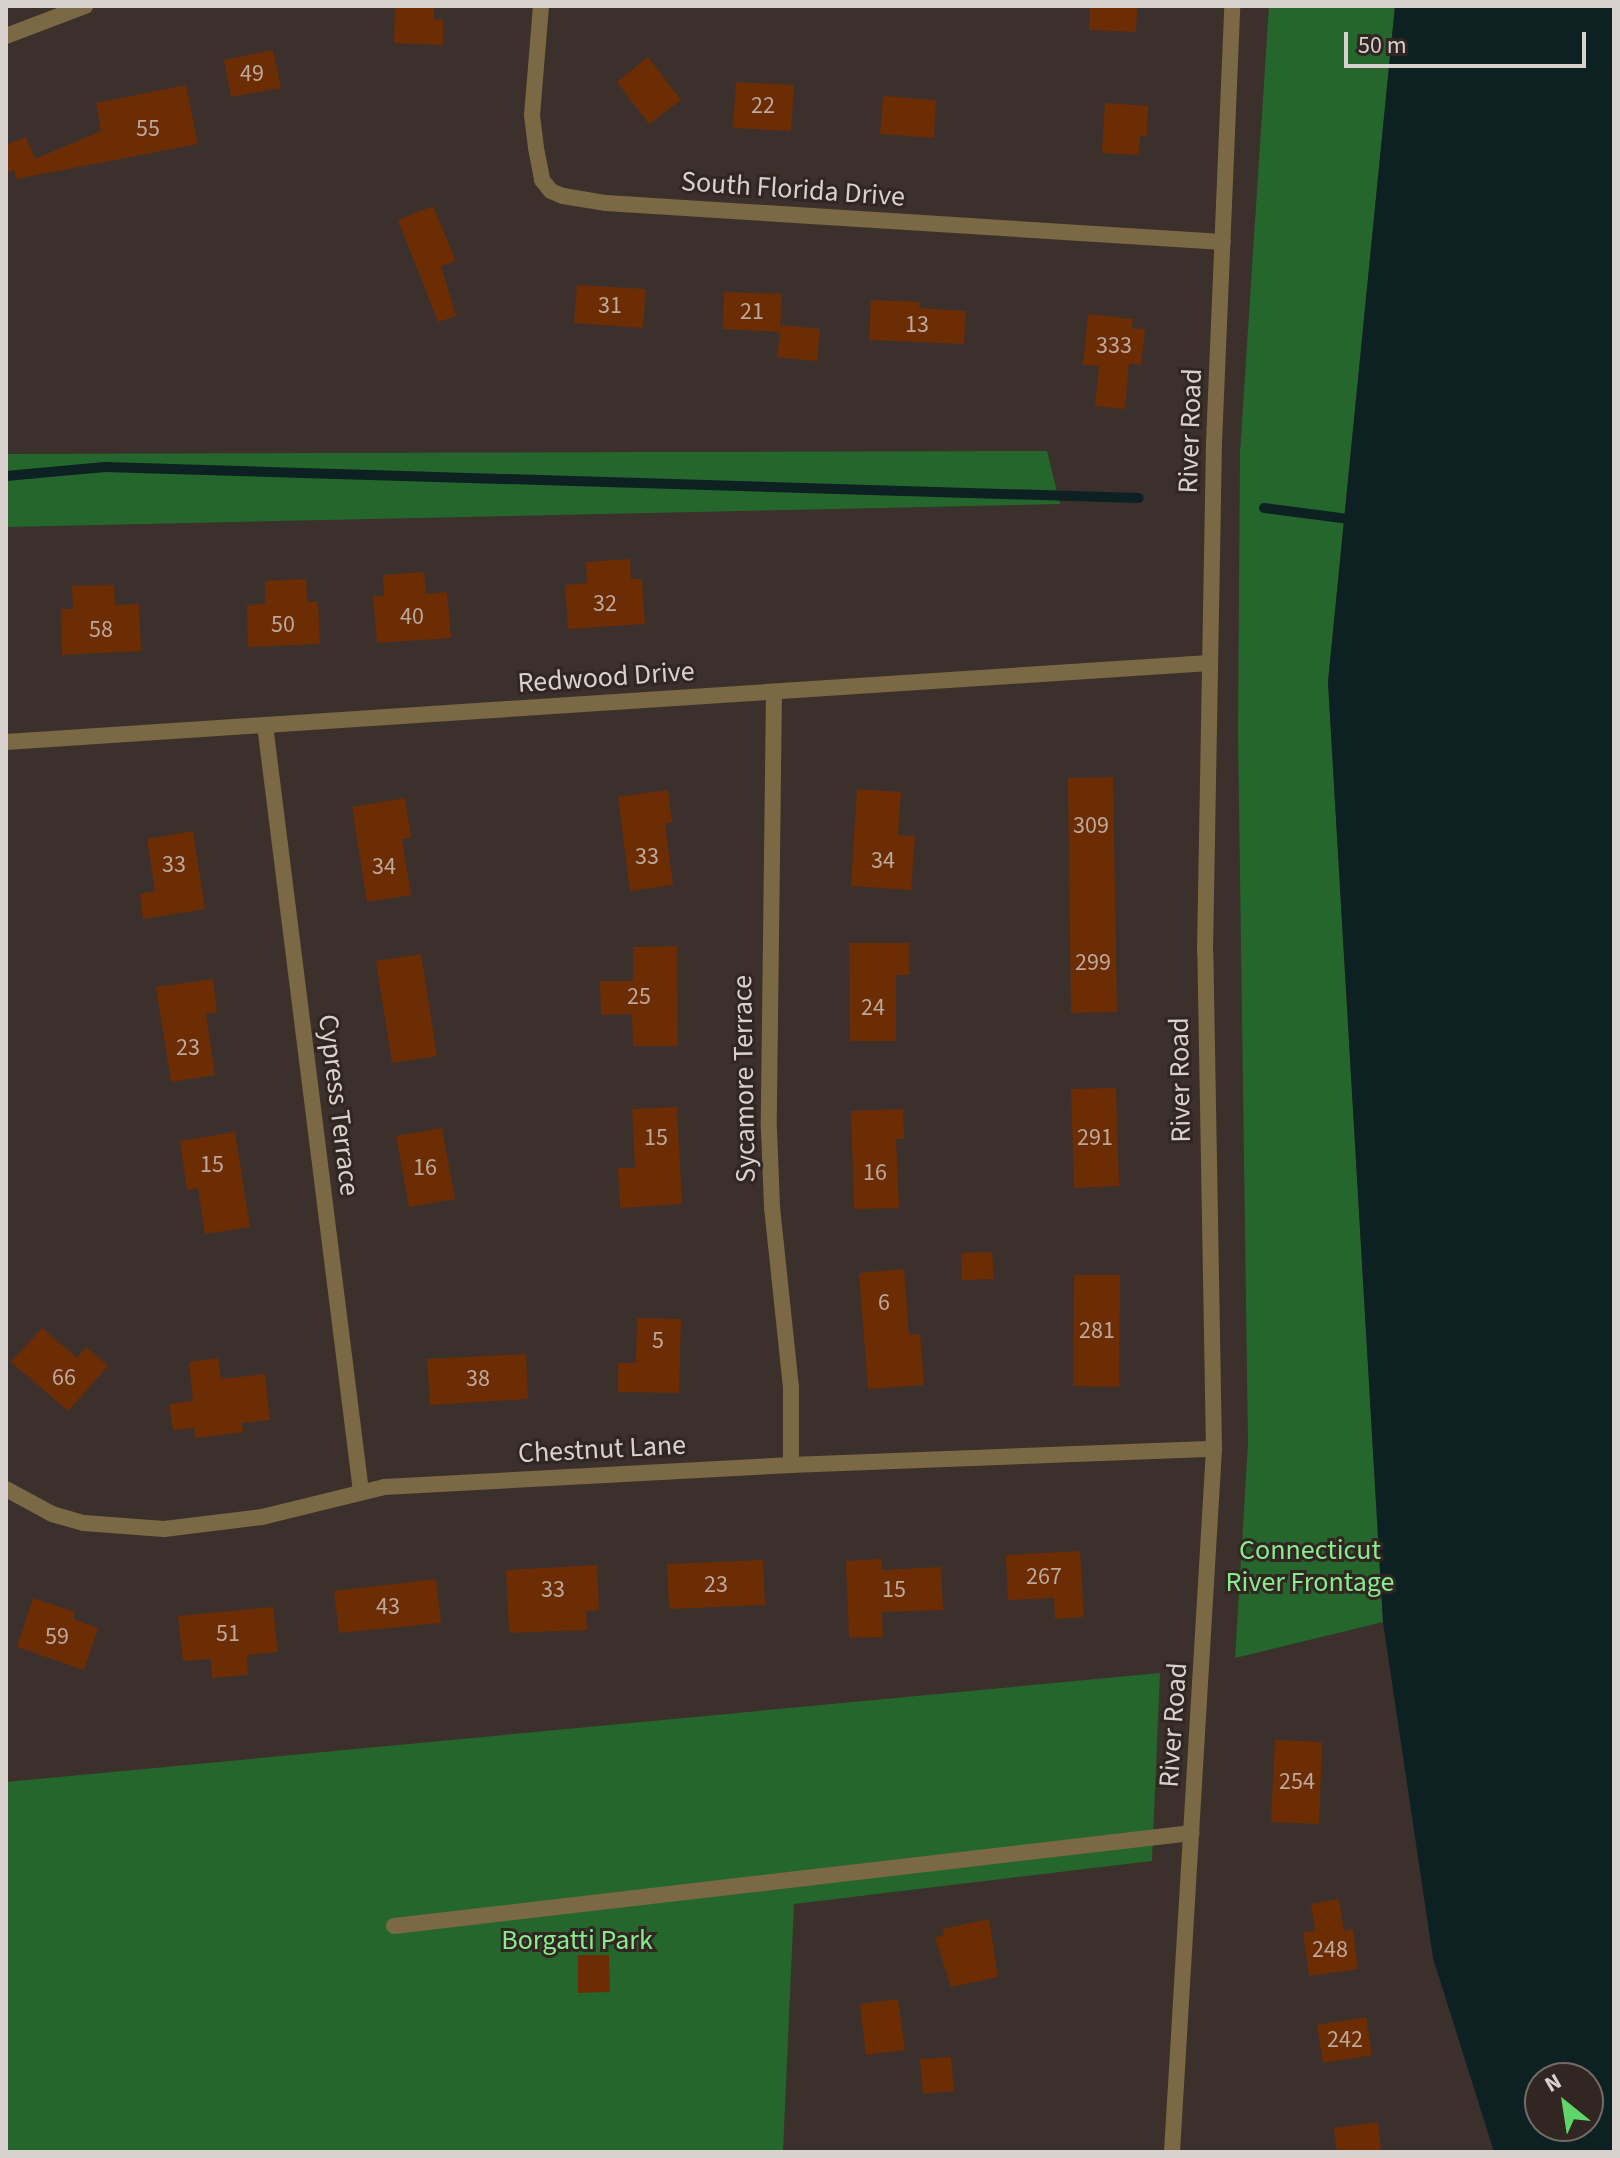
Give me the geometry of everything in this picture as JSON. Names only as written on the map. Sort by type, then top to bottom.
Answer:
[{"type":"street","points":[[6,36],[85,6]]},
{"type":"street","name":"South Florida Drive","points":[[541,6],[532,115],[542,180],[551,191],[563,196],[606,203],[1223,242]]},
{"type":"street","name":"River Road","points":[[1172,2152],[1214,1449],[1205,983],[1209,663],[1232,6]]},
{"type":"street","name":"Redwood Drive","points":[[6,742],[1209,663]]},
{"type":"street","name":"Sycamore Terrace","points":[[774,692],[769,1129],[772,1207],[791,1387],[791,1465]]},
{"type":"street","name":"Cypress Terrace","points":[[265,725],[361,1491]]},
{"type":"street","name":"Chestnut Lane","points":[[6,1489],[52,1514],[73,1520],[150,1529],[240,1521],[361,1491],[399,1486],[791,1465],[1214,1449]]},
{"type":"street","points":[[394,1926],[1192,1833]]},
{"type":"green space","name":"Connecticut River Frontage","points":[[1269,6],[1395,6],[1328,682],[1383,1622],[1235,1658],[1248,1444],[1238,732],[1240,453]]},
{"type":"green space","points":[[1047,451],[1060,504],[6,527],[6,454]]},
{"type":"green space","name":"Borgatti Park","points":[[1160,1673],[1152,1861],[794,1904],[783,2152],[6,2152],[6,1782]]},
{"type":"water","points":[[1395,6],[1614,6],[1614,2152],[1494,2152],[1433,1958],[1383,1622],[1328,682]]},
{"type":"building","points":[[395,6],[434,6],[434,19],[443,20],[443,45],[394,43]]},
{"type":"building","points":[[1090,6],[1137,6],[1136,32],[1089,30]]},
{"type":"building","points":[[273,50],[281,88],[231,97],[224,60]]},
{"type":"building","points":[[648,57],[681,100],[649,124],[617,82]]},
{"type":"building","points":[[736,82],[794,85],[791,131],[733,128]]},
{"type":"building","points":[[186,85],[198,144],[16,179],[14,170],[6,173],[6,145],[26,137],[35,159],[101,131],[96,103]]},
{"type":"building","points":[[883,96],[936,100],[934,138],[880,134]]},
{"type":"building","points":[[1105,103],[1148,106],[1147,136],[1140,136],[1139,155],[1102,153]]},
{"type":"building","points":[[433,206],[456,261],[441,266],[456,316],[438,322],[398,220]]},
{"type":"building","points":[[577,285],[646,289],[643,328],[574,323]]},
{"type":"building","points":[[724,292],[782,294],[780,332],[723,329]]},
{"type":"building","points":[[871,300],[920,302],[919,308],[966,311],[964,344],[869,340]]},
{"type":"building","points":[[1088,314],[1133,319],[1132,328],[1145,329],[1141,365],[1129,363],[1125,409],[1095,406],[1099,366],[1083,365]]},
{"type":"building","points":[[781,325],[820,329],[817,361],[777,357]]},
{"type":"building","points":[[630,559],[631,579],[642,579],[645,624],[568,629],[565,585],[587,583],[586,562]]},
{"type":"building","points":[[424,572],[426,594],[447,592],[451,638],[377,643],[373,596],[384,596],[383,575]]},
{"type":"building","points":[[306,579],[307,602],[318,602],[320,644],[248,647],[247,605],[265,604],[265,581]]},
{"type":"building","points":[[114,585],[115,605],[139,604],[141,651],[62,655],[61,609],[73,609],[72,586]]},
{"type":"building","points":[[1113,777],[1117,1012],[1071,1013],[1068,778]]},
{"type":"building","points":[[857,789],[901,792],[898,835],[915,836],[911,890],[851,886]]},
{"type":"building","points":[[668,790],[672,822],[665,824],[673,885],[630,891],[618,797]]},
{"type":"building","points":[[405,798],[411,837],[402,839],[411,895],[367,902],[352,807]]},
{"type":"building","points":[[193,831],[205,909],[143,919],[140,894],[155,891],[147,839]]},
{"type":"building","points":[[849,943],[909,943],[909,975],[896,975],[896,1041],[850,1041]]},
{"type":"building","points":[[677,946],[678,1046],[633,1046],[632,1014],[601,1015],[600,981],[633,981],[633,947]]},
{"type":"building","points":[[421,954],[437,1056],[392,1063],[376,961]]},
{"type":"building","points":[[213,979],[217,1012],[206,1014],[215,1075],[171,1082],[156,987]]},
{"type":"building","points":[[1116,1088],[1119,1186],[1074,1188],[1071,1089]]},
{"type":"building","points":[[677,1107],[682,1204],[620,1208],[618,1168],[635,1168],[632,1109]]},
{"type":"building","points":[[903,1109],[904,1139],[896,1139],[899,1208],[854,1209],[851,1111]]},
{"type":"building","points":[[442,1128],[455,1199],[409,1207],[396,1136]]},
{"type":"building","points":[[235,1132],[250,1227],[205,1234],[198,1188],[187,1190],[180,1141]]},
{"type":"building","points":[[992,1252],[994,1279],[962,1280],[961,1253]]},
{"type":"building","points":[[904,1269],[909,1335],[920,1334],[924,1385],[868,1389],[859,1273]]},
{"type":"building","points":[[1074,1275],[1120,1275],[1119,1387],[1073,1386]]},
{"type":"building","points":[[637,1318],[681,1319],[679,1393],[618,1392],[618,1363],[636,1363]]},
{"type":"building","points":[[42,1328],[77,1358],[86,1347],[108,1366],[68,1411],[11,1362]]},
{"type":"building","points":[[526,1354],[528,1399],[430,1405],[427,1359]]},
{"type":"building","points":[[218,1358],[221,1379],[265,1374],[270,1420],[242,1423],[243,1432],[196,1438],[194,1428],[173,1430],[169,1404],[193,1401],[189,1362]]},
{"type":"building","points":[[1080,1551],[1084,1617],[1055,1619],[1054,1598],[1008,1600],[1006,1555]]},
{"type":"building","points":[[881,1559],[882,1570],[941,1567],[943,1610],[882,1612],[883,1637],[849,1638],[846,1561]]},
{"type":"building","points":[[763,1560],[765,1605],[669,1609],[667,1564]]},
{"type":"building","points":[[597,1565],[599,1610],[586,1611],[587,1630],[509,1633],[506,1570]]},
{"type":"building","points":[[436,1579],[441,1623],[339,1633],[334,1591]]},
{"type":"building","points":[[33,1598],[75,1612],[73,1619],[98,1628],[84,1670],[17,1647]]},
{"type":"building","points":[[273,1607],[278,1652],[247,1655],[248,1675],[212,1678],[211,1659],[183,1661],[178,1616]]},
{"type":"building","points":[[1275,1740],[1322,1742],[1319,1824],[1271,1822]]},
{"type":"building","points":[[1339,1899],[1344,1931],[1353,1929],[1358,1969],[1309,1976],[1303,1932],[1315,1931],[1311,1904]]},
{"type":"building","points":[[989,1919],[998,1977],[951,1987],[935,1937],[944,1936],[942,1929]]},
{"type":"building","points":[[578,1955],[609,1955],[610,1992],[578,1993]]},
{"type":"building","points":[[898,1999],[905,2050],[866,2055],[860,2004]]},
{"type":"building","points":[[1366,2017],[1372,2055],[1323,2063],[1317,2025]]},
{"type":"building","points":[[951,2057],[954,2091],[923,2094],[920,2059]]},
{"type":"building","points":[[1378,2122],[1381,2152],[1337,2152],[1334,2128]]},
{"type":"waterway","points":[[6,476],[105,467],[1139,498]]},
{"type":"waterway","points":[[1264,508],[1357,520]]}]
